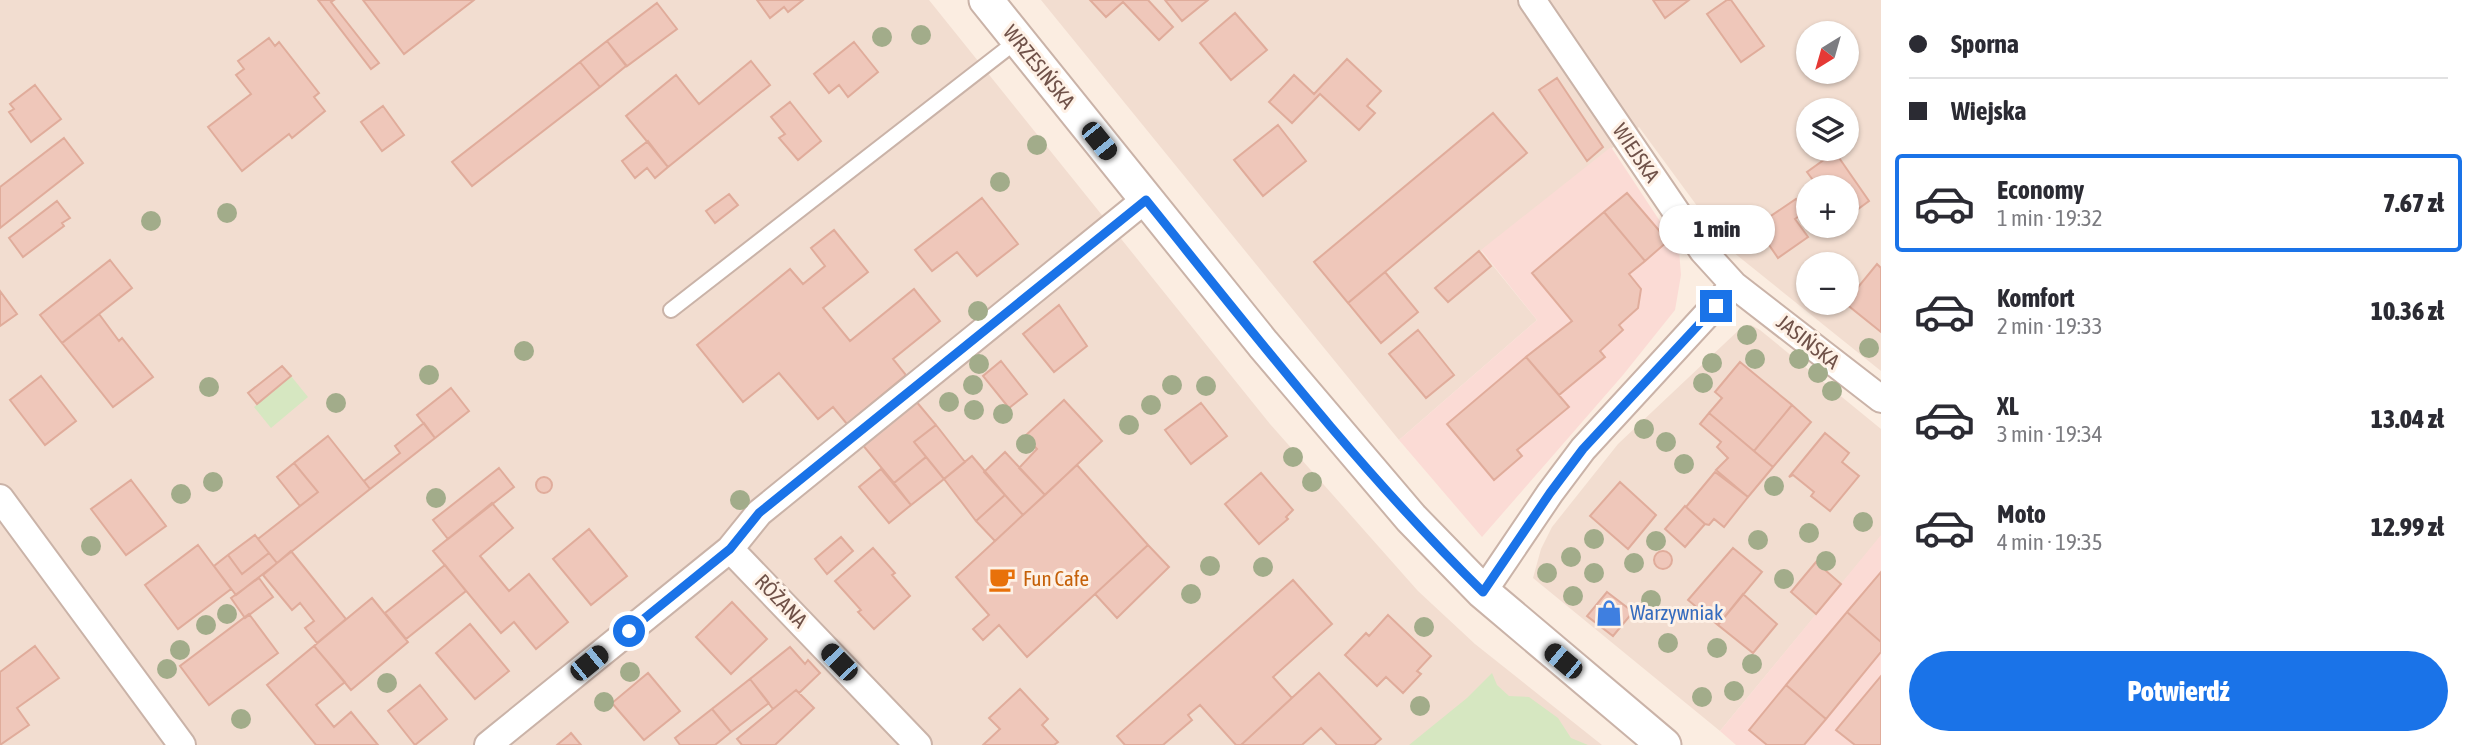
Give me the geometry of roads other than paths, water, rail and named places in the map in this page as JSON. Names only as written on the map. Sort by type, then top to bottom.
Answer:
[{"type":"street","name":"WRZESIŃSKA","points":[[986,0],[1351,449],[1442,552],[1483,592],[1664,745]]},
{"type":"street","name":"WIEJSKA","points":[[1532,0],[1703,251],[1734,285]]},
{"type":"street","points":[[488,745],[730,549],[759,513],[1146,200]]},
{"type":"street","name":"JASIŃSKA","points":[[1734,285],[1881,399]]},
{"type":"street","points":[[1483,592],[1583,449],[1734,285]]},
{"type":"street","points":[[0,498],[182,745]]},
{"type":"street","name":"RÓŻANA","points":[[730,549],[918,745]]},
{"type":"lane","points":[[671,310],[1018,40]]},
{"type":"place","name":"Fun Cafe","points":[[1002,579]]},
{"type":"place","name":"Warzywniak","points":[[1609,613]]}]
